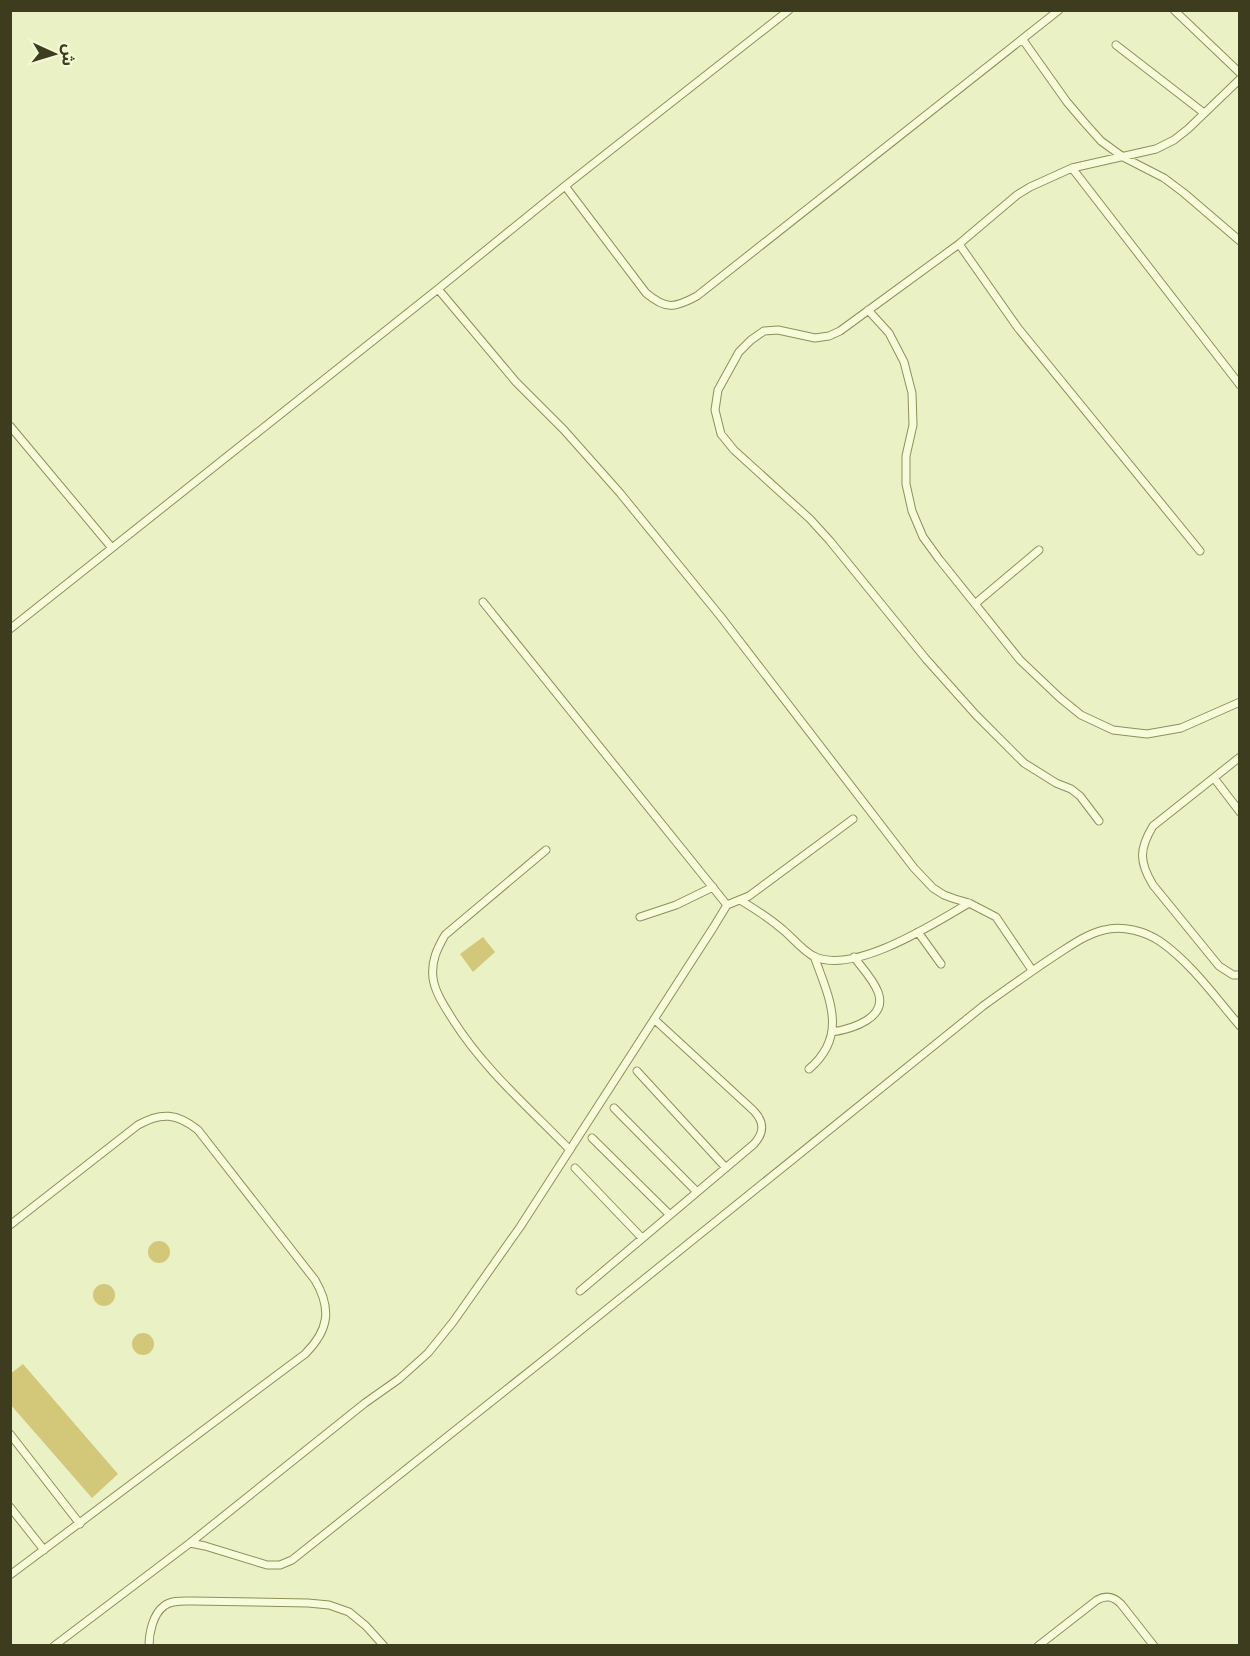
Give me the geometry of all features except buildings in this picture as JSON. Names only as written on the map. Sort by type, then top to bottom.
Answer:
[{"type":"lane","points":[[10,629],[789,10]]},
{"type":"lane","points":[[565,186],[646,293],[658,302],[673,306],[684,303],[698,296],[1059,10]]},
{"type":"lane","points":[[1174,10],[1239,73]]},
{"type":"lane","points":[[1023,40],[1084,122],[1101,141],[1123,157],[1164,178],[1239,242]]},
{"type":"lane","points":[[1116,45],[1204,113]]},
{"type":"lane","points":[[1100,821],[1080,796],[1024,763],[976,715],[926,659],[810,519],[734,450],[721,434],[715,410],[718,390],[739,352],[764,331],[778,330],[815,338],[829,336],[848,327],[959,244],[1017,195],[1072,168],[1156,149],[1174,140],[1239,79]]},
{"type":"lane","points":[[1072,168],[1239,385]]},
{"type":"lane","points":[[959,244],[1018,328],[1200,551]]},
{"type":"lane","points":[[438,290],[516,382],[564,430],[620,493],[721,617],[914,868],[933,888],[996,917],[1032,970]]},
{"type":"lane","points":[[868,310],[889,333],[904,362],[912,393],[913,424],[906,456],[906,484],[912,511],[923,537],[1020,660],[1046,686],[1081,715],[1113,730],[1147,734],[1181,728],[1239,702]]},
{"type":"lane","points":[[10,426],[112,548]]},
{"type":"lane","points":[[976,603],[1039,549]]},
{"type":"lane","points":[[483,602],[727,905]]},
{"type":"lane","points":[[1239,757],[1153,826],[1144,840],[1141,856],[1144,871],[1153,885],[1219,966],[1233,975],[1239,975]]},
{"type":"lane","points":[[1214,778],[1239,812]]},
{"type":"lane","points":[[54,1646],[189,1543],[365,1403],[399,1379],[428,1353],[500,1256],[727,905],[749,896],[853,819]]},
{"type":"lane","points":[[546,849],[445,935],[437,949],[433,964],[434,981],[444,1005],[472,1047],[570,1150]]},
{"type":"lane","points":[[640,917],[676,905],[713,887]]},
{"type":"lane","points":[[740,900],[770,919],[814,956],[841,961],[896,944],[969,903]]},
{"type":"lane","points":[[189,1543],[267,1565],[280,1565],[292,1560],[547,1358],[983,1006],[1032,970],[1093,933],[1106,929],[1125,929],[1142,932],[1159,941],[1186,964],[1239,1026]]},
{"type":"lane","points":[[918,932],[941,964]]},
{"type":"lane","points":[[809,1069],[820,1060],[828,1047],[832,1032],[830,1001],[814,956]]},
{"type":"lane","points":[[832,1032],[862,1022],[875,1014],[879,1008],[880,1001],[875,985],[854,957]]},
{"type":"lane","points":[[580,1291],[726,1168],[763,1132],[759,1117],[654,1019]]},
{"type":"lane","points":[[637,1071],[726,1168]]},
{"type":"lane","points":[[614,1108],[697,1192]]},
{"type":"lane","points":[[10,1225],[138,1125],[156,1117],[175,1117],[187,1121],[198,1130],[315,1280],[323,1294],[326,1311],[324,1327],[317,1342],[305,1354],[10,1575]]},
{"type":"lane","points":[[592,1138],[670,1215]]},
{"type":"lane","points":[[575,1168],[642,1238]]},
{"type":"lane","points":[[10,1434],[80,1524]]},
{"type":"lane","points":[[10,1507],[44,1550]]},
{"type":"lane","points":[[1038,1646],[1097,1600],[1110,1597],[1121,1604],[1154,1646]]},
{"type":"lane","points":[[149,1646],[151,1628],[156,1615],[165,1605],[192,1602],[329,1605],[349,1612],[366,1626],[384,1646]]}]
